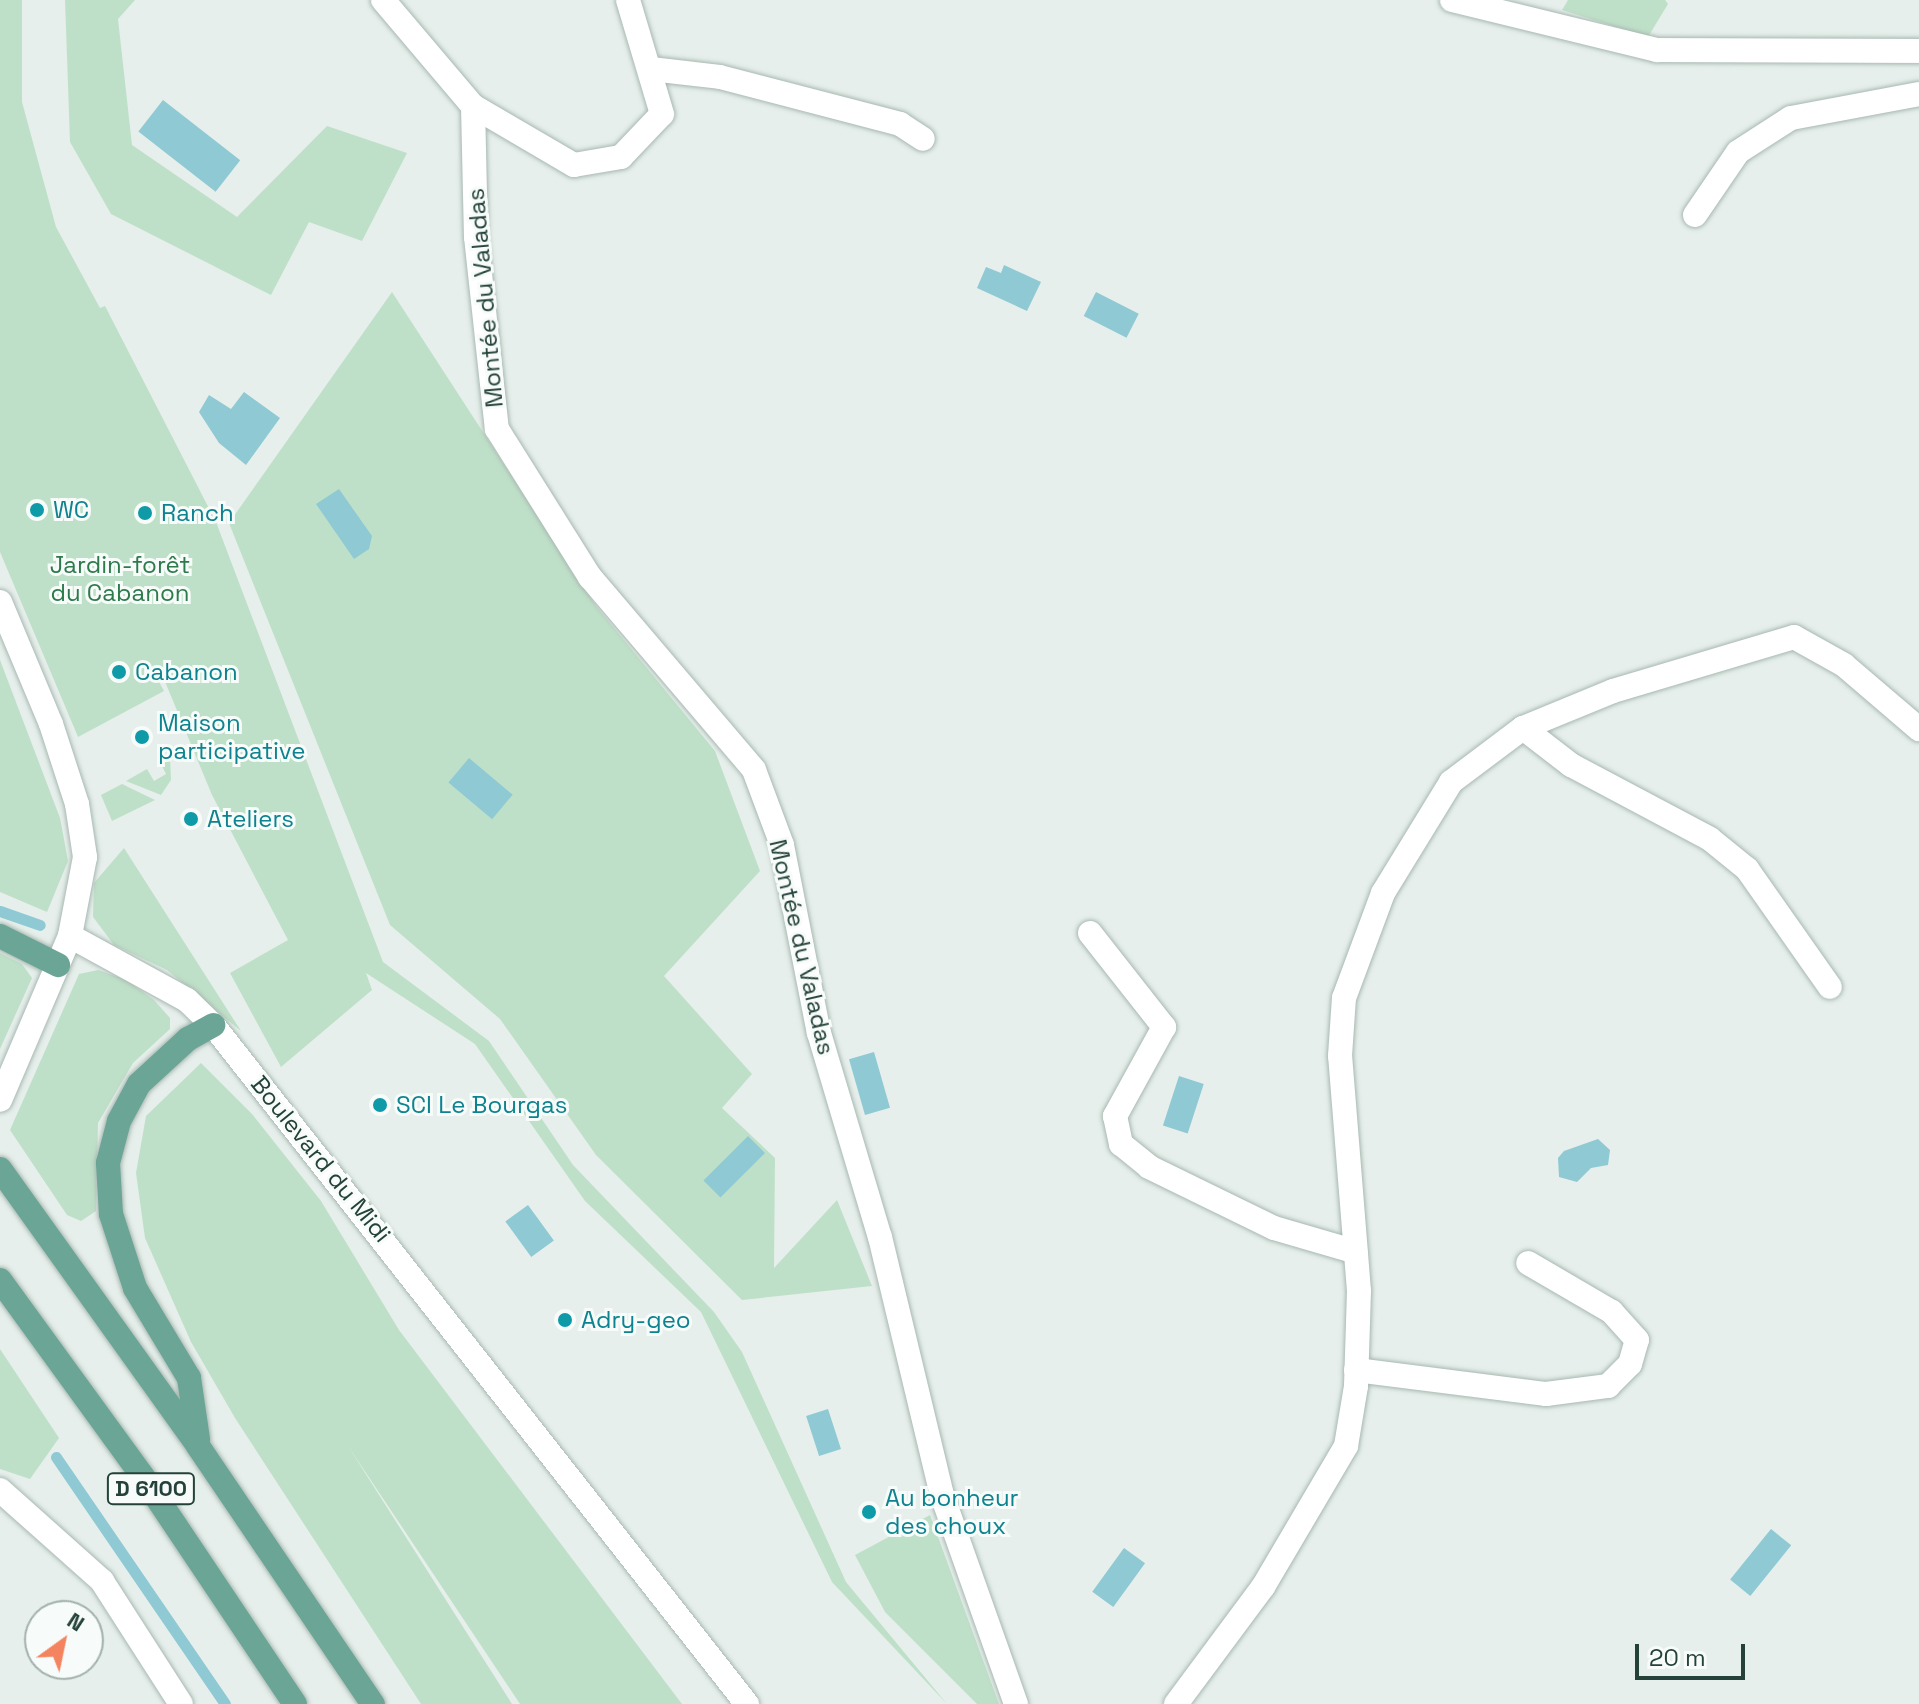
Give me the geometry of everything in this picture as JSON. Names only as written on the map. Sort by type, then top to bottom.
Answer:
[{"type":"main road","points":[[0,936],[58,965]]},
{"type":"main road","points":[[198,1446],[189,1378],[135,1288],[111,1214],[108,1163],[119,1121],[139,1084],[188,1039],[213,1025]]},
{"type":"main road","name":"D 6100","points":[[0,1169],[198,1446],[373,1704]]},
{"type":"main road","name":"D 6100","points":[[0,1280],[143,1477],[295,1704]]},
{"type":"street","points":[[383,0],[473,106],[574,165],[621,157],[662,114],[628,0]]},
{"type":"street","points":[[1452,0],[1657,50],[1919,51]]},
{"type":"street","points":[[651,69],[735,81],[900,124],[923,139]]},
{"type":"street","points":[[1695,215],[1738,152],[1791,118],[1919,94]]},
{"type":"street","name":"Montée du Valadas","points":[[473,106],[476,237],[497,429],[590,577],[754,770],[782,845],[819,1033],[880,1237],[942,1495],[1016,1704]]},
{"type":"street","points":[[0,602],[51,724],[77,804],[85,857],[70,936],[0,1100]]},
{"type":"street","points":[[1176,1704],[1263,1587],[1346,1446],[1356,1370],[1356,1252],[1340,1056],[1344,998],[1383,893],[1451,782],[1523,728],[1613,691],[1794,637],[1844,665],[1919,729]]},
{"type":"street","points":[[1523,728],[1571,765],[1710,839],[1747,869],[1830,987]]},
{"type":"street","points":[[1090,933],[1164,1027],[1115,1116],[1121,1144],[1149,1167],[1274,1228],[1356,1252]]},
{"type":"street","name":"Boulevard du Midi","points":[[70,936],[187,1000],[213,1025],[747,1704]]},
{"type":"street","points":[[1356,1370],[1546,1394],[1608,1386],[1630,1364],[1637,1340],[1612,1312],[1528,1263]]},
{"type":"street","points":[[0,1490],[102,1581],[181,1704]]},
{"type":"green space","name":"Jardin-forêt du Cabanon","points":[[0,0],[22,0],[22,102],[56,227],[100,308],[105,306],[216,522],[383,962],[489,1041],[573,1165],[714,1312],[742,1352],[846,1582],[947,1704],[832,1582],[701,1312],[585,1201],[475,1044],[366,973],[372,990],[281,1067],[230,973],[288,940],[212,795],[161,672],[139,684],[156,676],[164,691],[78,737],[0,552]]},
{"type":"green space","points":[[65,0],[135,0],[118,19],[132,145],[237,217],[327,126],[407,153],[362,241],[309,222],[271,295],[111,214],[70,142]]},
{"type":"green space","points":[[1568,0],[1665,0],[1668,4],[1648,37],[1562,10]]},
{"type":"green space","points":[[392,292],[596,606],[715,751],[760,871],[664,976],[752,1074],[722,1108],[775,1158],[774,1268],[837,1200],[872,1286],[742,1300],[596,1155],[500,1019],[390,925],[229,523]]},
{"type":"green space","points":[[0,660],[60,818],[68,861],[47,912],[0,892]]},
{"type":"green space","points":[[170,757],[171,780],[161,795],[126,781],[147,769],[154,781],[166,774],[160,762]]},
{"type":"green space","points":[[122,784],[155,800],[112,821],[101,795]]},
{"type":"green space","points":[[124,848],[241,1031],[167,970],[114,945],[93,917],[94,883]]},
{"type":"green space","points":[[0,953],[22,964],[32,978],[0,1049]]},
{"type":"green space","points":[[98,970],[126,980],[154,1000],[170,1018],[170,1029],[133,1063],[98,1123],[96,1211],[81,1221],[67,1215],[10,1130],[79,974]]},
{"type":"green space","points":[[201,1063],[252,1114],[321,1201],[399,1330],[682,1704],[520,1704],[348,1446],[512,1704],[421,1704],[235,1418],[191,1342],[145,1238],[136,1173],[146,1116]]},
{"type":"green space","points":[[0,1349],[59,1438],[30,1479],[0,1469]]},
{"type":"green space","points":[[930,1515],[999,1704],[977,1704],[885,1612],[855,1555]]},
{"type":"water","points":[[163,100],[240,160],[216,192],[138,132]]},
{"type":"water","points":[[1004,265],[1041,282],[1027,311],[977,288],[986,267],[1001,273]]},
{"type":"water","points":[[1096,292],[1139,314],[1127,338],[1084,316]]},
{"type":"water","points":[[244,392],[280,418],[246,465],[219,443],[199,412],[209,395],[231,409]]},
{"type":"water","points":[[339,489],[372,536],[369,549],[354,559],[316,504]]},
{"type":"water","points":[[469,758],[513,795],[492,819],[448,783]]},
{"type":"water","points":[[874,1052],[890,1108],[865,1115],[849,1059]]},
{"type":"water","points":[[1179,1076],[1204,1084],[1188,1133],[1163,1125]]},
{"type":"water","points":[[748,1136],[765,1153],[720,1198],[703,1181]]},
{"type":"water","points":[[1598,1139],[1610,1150],[1608,1165],[1591,1168],[1577,1182],[1559,1177],[1558,1158],[1564,1151]]},
{"type":"water","points":[[528,1205],[554,1241],[531,1257],[505,1221]]},
{"type":"water","points":[[828,1409],[841,1449],[819,1456],[806,1416]]},
{"type":"water","points":[[1771,1529],[1791,1545],[1750,1596],[1730,1580]]},
{"type":"water","points":[[1124,1548],[1145,1563],[1113,1607],[1092,1592]]},
{"type":"waterway","points":[[0,911],[40,925]]},
{"type":"waterway","points":[[56,1457],[225,1704]]},
{"type":"place","name":"WC","points":[[37,510]]},
{"type":"place","name":"Ranch","points":[[145,513]]},
{"type":"place","name":"Cabanon","points":[[119,672]]},
{"type":"place","name":"Maison participative","points":[[142,737]]},
{"type":"place","name":"Ateliers","points":[[191,819]]},
{"type":"place","name":"SCI Le Bourgas","points":[[380,1105]]},
{"type":"place","name":"Adry-geo","points":[[565,1320]]},
{"type":"place","name":"Au bonheur des choux","points":[[869,1512]]}]
